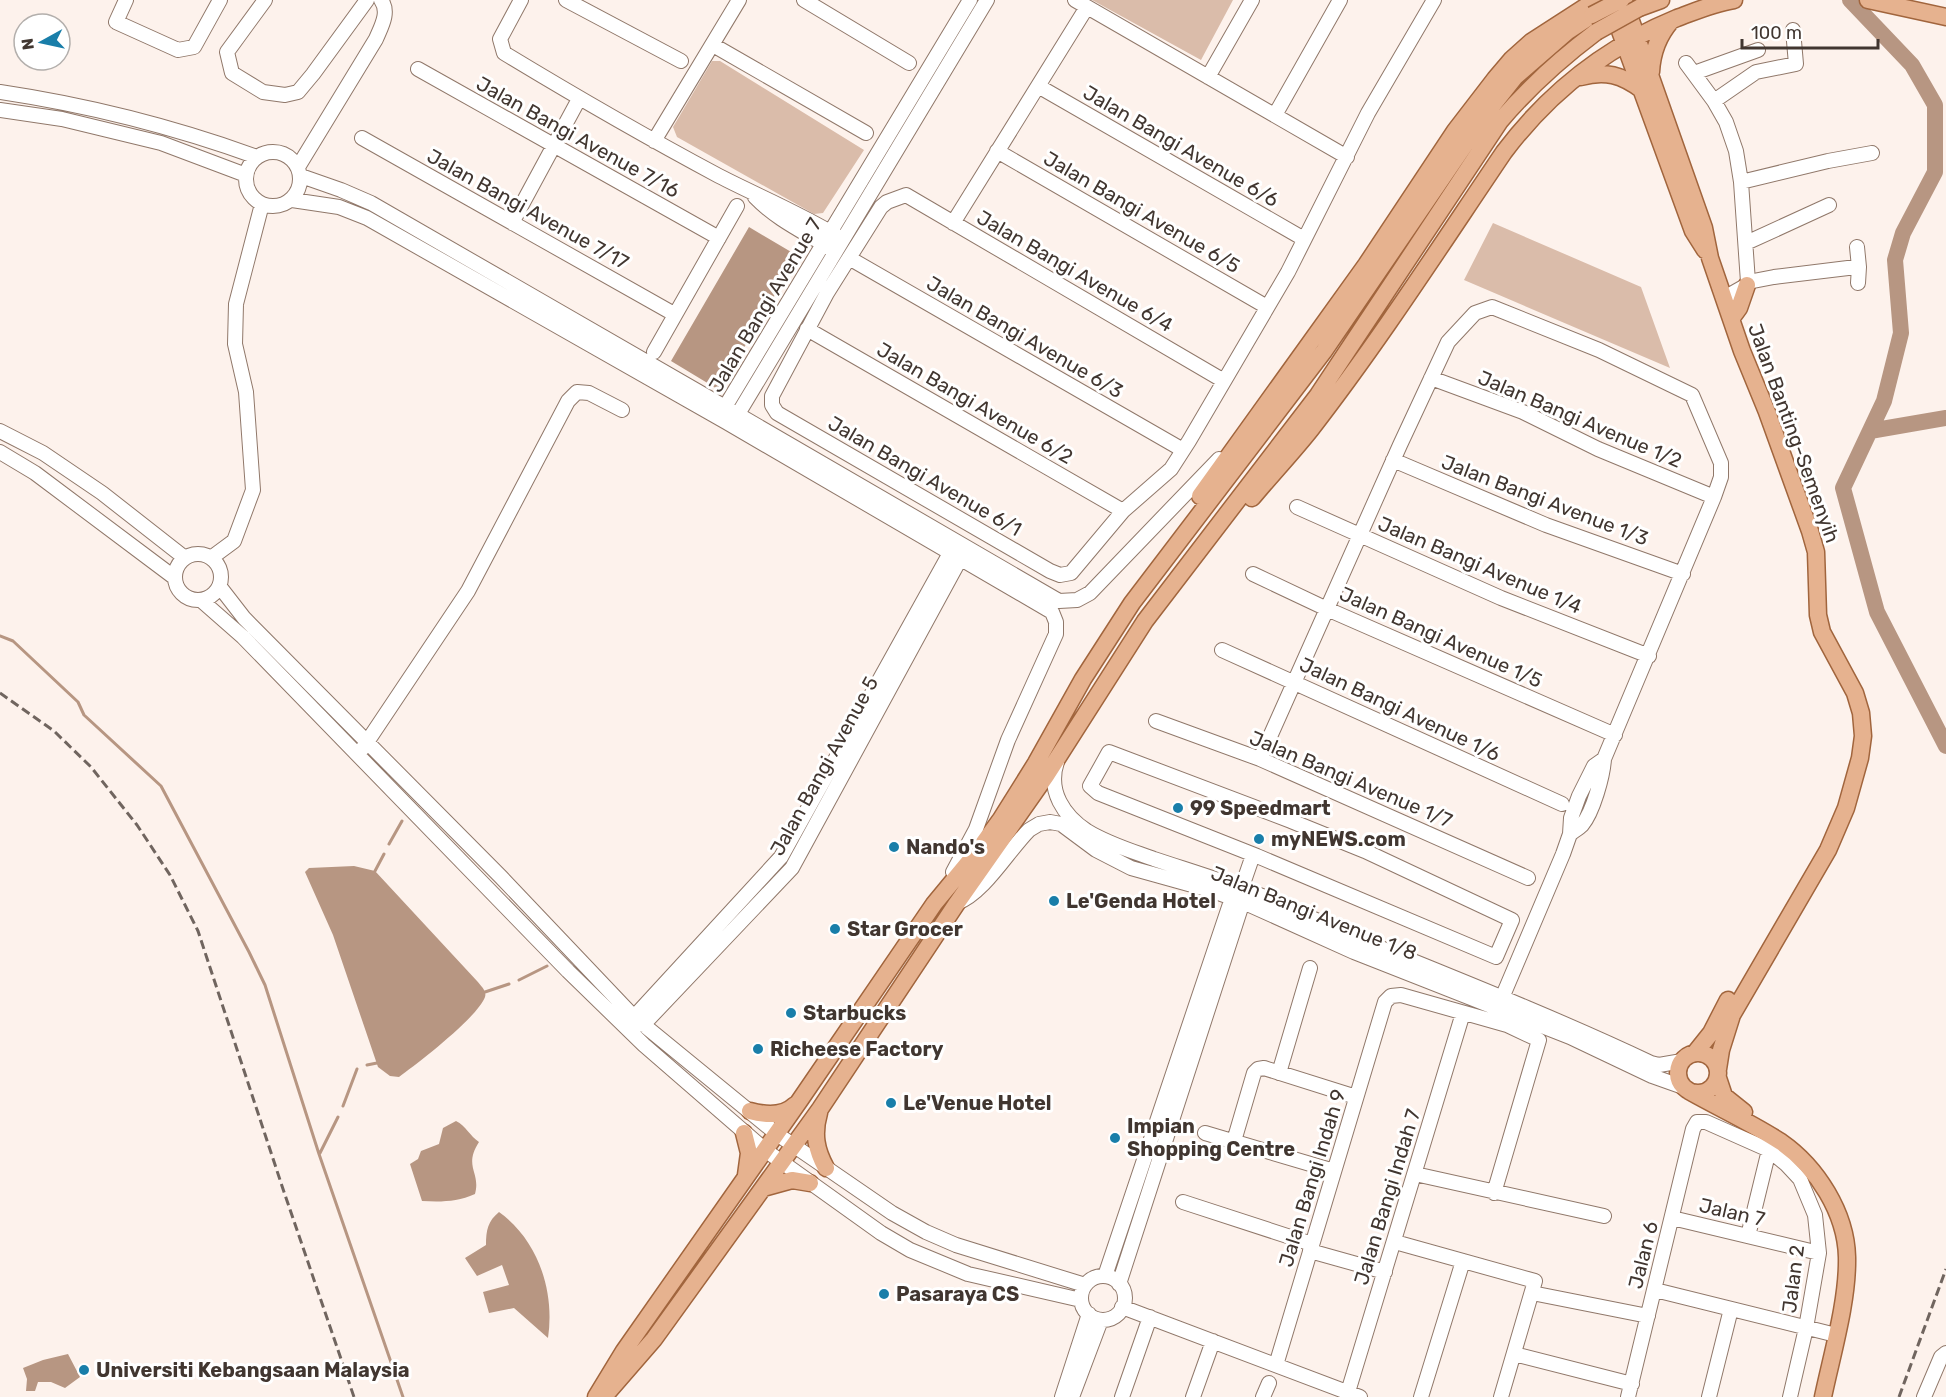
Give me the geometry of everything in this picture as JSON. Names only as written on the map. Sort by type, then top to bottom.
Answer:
[{"type":"main road","points":[[1549,30],[1570,0]]},
{"type":"main road","points":[[1609,0],[1631,39]]},
{"type":"main road","points":[[596,1397],[624,1351],[801,1100],[934,904],[1001,819],[1083,679],[1182,524],[1254,419],[1366,265],[1455,131],[1512,59],[1531,42],[1549,30],[1594,8],[1622,0]]},
{"type":"main road","name":"Jalan Banting-Semenyih","points":[[1622,0],[1642,90],[1693,231],[1710,258]]},
{"type":"main road","points":[[603,1397],[654,1339],[820,1109],[957,903],[1060,755],[1145,621],[1318,395],[1500,121],[1545,73],[1596,32],[1639,8],[1661,0]]},
{"type":"main road","points":[[1868,0],[1910,4],[1946,11]]},
{"type":"main road","points":[[1145,621],[1311,428],[1388,325],[1504,152],[1529,120],[1569,82],[1631,39],[1671,21],[1730,1]]},
{"type":"main road","points":[[1910,4],[1946,17]]},
{"type":"main road","points":[[1132,603],[1324,351],[1515,77],[1594,8]]},
{"type":"main road","points":[[1651,75],[1657,41],[1671,21]]},
{"type":"main road","name":"Jalan Banting-Semenyih","points":[[1631,39],[1651,75],[1704,228],[1710,258],[1721,291],[1810,531],[1817,561],[1818,615],[1822,632],[1855,693],[1861,713],[1863,736],[1860,758],[1846,808],[1828,850],[1732,1015],[1721,1050],[1718,1073]]},
{"type":"main road","points":[[1569,82],[1590,75],[1607,73],[1623,78],[1642,90]]},
{"type":"main road","points":[[1721,291],[1734,283],[1748,282],[1743,299],[1731,319]]},
{"type":"main road","name":"Jalan Banting-Semenyih","points":[[1688,1057],[1711,1033],[1758,950],[1795,895],[1803,891]]},
{"type":"main road","points":[[1823,1397],[1842,1301],[1847,1256],[1841,1226],[1829,1196],[1816,1175],[1799,1157],[1781,1142],[1686,1089],[1678,1074],[1688,1057],[1703,1053],[1709,1056],[1718,1073],[1724,1096],[1732,1104],[1786,1135],[1805,1149],[1822,1169],[1839,1196],[1851,1231],[1853,1263],[1842,1301]]},
{"type":"main road","points":[[1686,1089],[1698,1094],[1707,1092],[1714,1086],[1718,1073]]},
{"type":"main road","points":[[750,1111],[761,1114],[781,1113],[791,1109],[801,1100]]},
{"type":"main road","points":[[820,1109],[815,1134],[816,1147],[826,1168]]},
{"type":"main road","points":[[744,1133],[748,1163],[744,1182]]},
{"type":"main road","points":[[763,1188],[792,1180],[810,1183]]},
{"type":"street","points":[[126,0],[116,22],[178,50],[194,47],[220,0]]},
{"type":"street","points":[[265,0],[227,52],[232,73],[263,92],[285,95],[298,92],[367,0]]},
{"type":"street","points":[[292,200],[299,189],[300,172],[376,39],[384,20],[384,4],[381,0]]},
{"type":"street","points":[[521,0],[500,39],[504,53],[579,99],[751,193],[789,225],[833,242]]},
{"type":"street","points":[[567,0],[681,61]]},
{"type":"street","points":[[654,141],[739,0]]},
{"type":"street","points":[[804,0],[909,63]]},
{"type":"street","name":"Jalan Bangi Avenue 7","points":[[730,414],[833,242],[970,0]]},
{"type":"street","name":"Jalan Bangi Avenue 7","points":[[833,242],[987,0]]},
{"type":"street","points":[[1075,0],[1347,157]]},
{"type":"street","points":[[1208,77],[1252,0]]},
{"type":"street","points":[[1275,115],[1340,0]]},
{"type":"street","points":[[1123,511],[1171,469],[1183,450],[1267,307],[1368,113],[1434,0]]},
{"type":"street","points":[[953,223],[1087,7]]},
{"type":"street","points":[[1714,101],[1756,72],[1796,64],[1793,30]]},
{"type":"street","points":[[713,45],[866,133]]},
{"type":"street","points":[[1758,50],[1690,68],[1714,101],[1732,136],[1741,182],[1748,282],[1859,267]]},
{"type":"street","name":"Jalan Bangi Avenue 7/16","points":[[418,69],[718,238]]},
{"type":"street","name":"Jalan Bangi Avenue 6/6","points":[[1038,86],[1304,239]]},
{"type":"street","points":[[0,92],[65,102],[212,141],[257,157]]},
{"type":"street","points":[[512,223],[579,99]]},
{"type":"street","points":[[0,110],[62,119],[161,143],[246,175]]},
{"type":"street","name":"Jalan Bangi Avenue 7/17","points":[[362,138],[674,314]]},
{"type":"street","name":"Jalan Bangi Avenue 6/5","points":[[997,151],[1267,307]]},
{"type":"street","points":[[730,414],[367,218],[339,207],[292,200],[278,206],[262,204],[251,195],[248,189],[246,175],[250,165],[266,152],[285,154],[293,159],[300,172],[371,203],[730,414],[958,550],[1052,612],[1056,622],[1056,634],[1008,740],[971,840],[934,904]]},
{"type":"street","points":[[1741,182],[1872,153]]},
{"type":"street","name":"Jalan Bangi Avenue 6/4","points":[[849,258],[881,207],[887,202],[906,195],[1224,381]]},
{"type":"street","points":[[211,558],[234,541],[253,490],[246,392],[235,344],[236,304],[262,204]]},
{"type":"street","points":[[654,352],[737,206]]},
{"type":"street","points":[[1746,243],[1829,206]]},
{"type":"street","points":[[1857,247],[1858,283]]},
{"type":"street","points":[[807,329],[849,258]]},
{"type":"street","name":"Jalan Bangi Avenue 6/3","points":[[849,258],[1183,450]]},
{"type":"street","points":[[1260,759],[1448,342],[1475,313],[1492,307],[1599,350],[1692,395],[1721,464],[1721,477],[1615,735],[1604,759],[1594,766],[1579,796],[1571,818],[1570,834],[1500,1002]]},
{"type":"street","name":"Jalan Bangi Avenue 6/1","points":[[807,329],[772,396],[772,405],[777,413],[1050,571],[1060,575],[1071,573],[1123,511]]},
{"type":"street","name":"Jalan Bangi Avenue 6/2","points":[[807,329],[1123,511]]},
{"type":"street","name":"Jalan Bangi Avenue 1/2","points":[[1431,378],[1523,412],[1569,432],[1598,448],[1714,497]]},
{"type":"street","points":[[357,755],[368,742],[468,591],[568,400],[578,392],[589,393],[622,410]]},
{"type":"street","points":[[958,550],[1059,601],[1069,602],[1083,598],[1098,586],[1196,484],[1254,419]]},
{"type":"street","points":[[0,431],[44,453],[102,493],[185,558]]},
{"type":"street","points":[[0,452],[35,473],[175,578]]},
{"type":"street","name":"Jalan Bangi Avenue 1/3","points":[[1393,460],[1546,525],[1683,574]]},
{"type":"street","name":"Jalan Bangi Avenue 1/4","points":[[1297,507],[1501,598],[1648,656]]},
{"type":"street","name":"Jalan Bangi Avenue 5","points":[[637,1023],[792,867],[958,550]]},
{"type":"street","points":[[198,554],[211,558],[220,568],[222,574],[220,587],[209,598],[202,601],[183,596],[175,578],[177,566],[185,558],[198,554]]},
{"type":"street","name":"Jalan Bangi Avenue 1/5","points":[[1253,574],[1327,609],[1615,735]]},
{"type":"street","points":[[220,587],[244,618],[562,941],[644,1045],[744,1133],[881,1233],[938,1263],[1001,1283],[1081,1300],[1095,1317]]},
{"type":"street","points":[[202,601],[243,637],[550,952],[617,1009],[661,1040],[777,1134],[892,1213],[926,1233],[956,1245],[1086,1285]]},
{"type":"street","name":"Jalan Bangi Avenue 1/6","points":[[1222,650],[1562,804]]},
{"type":"street","name":"Jalan Bangi Avenue 1/7","points":[[1156,721],[1260,759],[1528,878]]},
{"type":"street","name":"Jalan Bangi Avenue 1/8","points":[[1109,752],[1365,851],[1512,920],[1496,957],[1253,855],[1098,793],[1090,786],[1109,752]]},
{"type":"street","name":"Jalan Bangi Avenue 1/8","points":[[1060,755],[1054,775],[1057,796],[1063,809],[1087,831],[1133,852],[1240,892],[1500,1002],[1652,1076],[1686,1089]]},
{"type":"street","name":"Jalan Bangi Avenue 1/8","points":[[957,903],[966,900],[978,890],[1029,830],[1039,824],[1050,822],[1061,824],[1096,850],[1131,868],[1240,892]]},
{"type":"street","points":[[1105,1276],[1253,855]]},
{"type":"street","points":[[1119,1284],[1240,892]]},
{"type":"street","points":[[550,952],[562,941]]},
{"type":"street","points":[[1278,1073],[1310,968]]},
{"type":"street","name":"Jalan Bangi Indah 9","points":[[1276,1365],[1385,1002],[1391,996],[1401,995],[1463,1013]]},
{"type":"street","name":"Jalan Bangi Avenue 1/8","points":[[1500,1002],[1575,1027],[1651,1063],[1659,1065],[1688,1057]]},
{"type":"street","points":[[617,1009],[652,1007],[661,1040]]},
{"type":"street","points":[[1463,1013],[1507,1025],[1539,1040],[1494,1192]]},
{"type":"street","name":"Jalan Bangi Indah 7","points":[[1346,1394],[1395,1242],[1463,1013]]},
{"type":"street","points":[[637,1023],[644,1045]]},
{"type":"street","points":[[1234,1141],[1254,1073],[1258,1069],[1264,1068],[1356,1097]]},
{"type":"street","name":"Jalan 2","points":[[1697,1122],[1706,1122],[1769,1150],[1800,1179],[1809,1197],[1815,1215],[1819,1253],[1806,1328],[1790,1397]]},
{"type":"street","name":"Jalan 6","points":[[1630,1390],[1693,1129],[1697,1122]]},
{"type":"street","points":[[1205,1133],[1334,1171]]},
{"type":"street","points":[[1748,1236],[1769,1150]]},
{"type":"street","points":[[1415,1174],[1604,1216]]},
{"type":"street","points":[[1183,1202],[1385,1272]]},
{"type":"street","name":"Jalan 7","points":[[1672,1218],[1819,1253]]},
{"type":"street","points":[[1395,1242],[1463,1261],[1534,1287],[1648,1316]]},
{"type":"street","points":[[1421,1397],[1463,1261]]},
{"type":"street","points":[[1081,1300],[1086,1285],[1097,1277],[1105,1276],[1119,1284],[1124,1295],[1122,1307],[1114,1317],[1095,1317]]},
{"type":"street","points":[[1501,1397],[1534,1287]]},
{"type":"street","points":[[1655,1290],[1836,1335]]},
{"type":"street","points":[[1122,1307],[1346,1394]]},
{"type":"street","points":[[1710,1397],[1731,1309]]},
{"type":"street","points":[[1062,1397],[1095,1317]]},
{"type":"street","points":[[1072,1397],[1095,1317]]},
{"type":"street","points":[[1122,1397],[1150,1317]]},
{"type":"street","points":[[1193,1397],[1213,1341]]},
{"type":"street","points":[[1924,1397],[1941,1357],[1946,1353]]},
{"type":"street","points":[[1514,1354],[1630,1390]]},
{"type":"street","points":[[1263,1397],[1269,1383]]},
{"type":"shaded area","points":[[1092,0],[1233,0],[1201,60]]},
{"type":"shaded area","points":[[712,61],[720,61],[864,150],[823,213],[814,214],[677,137],[673,127]]},
{"type":"shaded area","points":[[1493,223],[1641,287],[1670,368],[1464,280]]},
{"type":"shaded area","points":[[749,227],[798,256],[719,390],[671,361]]},
{"type":"shaded area","points":[[354,866],[375,871],[477,981],[485,993],[480,1006],[459,1028],[399,1077],[390,1076],[378,1067],[333,935],[305,872],[309,868]]},
{"type":"shaded area","points":[[456,1121],[479,1142],[472,1158],[476,1180],[475,1194],[449,1201],[422,1201],[410,1164],[418,1159],[421,1151],[439,1144],[443,1128]]},
{"type":"shaded area","points":[[499,1212],[524,1237],[541,1268],[549,1302],[548,1338],[514,1308],[489,1313],[483,1292],[509,1285],[502,1265],[477,1276],[465,1258],[486,1245],[488,1226]]},
{"type":"shaded area","points":[[68,1354],[80,1377],[65,1388],[51,1382],[38,1382],[35,1391],[26,1391],[27,1379],[23,1368]]},
{"type":"waterway","points":[[1850,0],[1912,65],[1935,105],[1935,172],[1903,233],[1895,260],[1901,333],[1884,401],[1843,488],[1877,612],[1946,746]]},
{"type":"waterway","points":[[1870,431],[1946,418]]},
{"type":"waterway","points":[[0,636],[13,641],[78,702],[84,715],[161,786],[249,952],[265,985],[319,1154],[403,1397]]},
{"type":"waterway","points":[[389,844],[402,821]]},
{"type":"waterway","points":[[375,871],[384,854]]},
{"type":"waterway","points":[[519,980],[547,966]]},
{"type":"waterway","points":[[485,992],[509,984]]},
{"type":"waterway","points":[[367,1065],[377,1063]]},
{"type":"waterway","points":[[343,1106],[357,1069]]},
{"type":"waterway","points":[[320,1153],[338,1117]]},
{"type":"railway","points":[[0,693],[54,731],[91,767],[137,825],[170,875],[198,931],[354,1397]]},
{"type":"railway","points":[[1899,1397],[1946,1269]]},
{"type":"place","name":"99 Speedmart","points":[[1178,808]]},
{"type":"place","name":"myNEWS.com","points":[[1259,839]]},
{"type":"place","name":"Nando's","points":[[894,847]]},
{"type":"place","name":"Le'Genda Hotel","points":[[1054,901]]},
{"type":"place","name":"Star Grocer","points":[[835,929]]},
{"type":"place","name":"Starbucks","points":[[791,1013]]},
{"type":"place","name":"Richeese Factory","points":[[758,1049]]},
{"type":"place","name":"Le'Venue Hotel","points":[[891,1103]]},
{"type":"place","name":"Impian Shopping Centre","points":[[1115,1138]]},
{"type":"place","name":"Pasaraya CS","points":[[884,1294]]},
{"type":"place","name":"Universiti Kebangsaan Malaysia","points":[[84,1370]]}]
